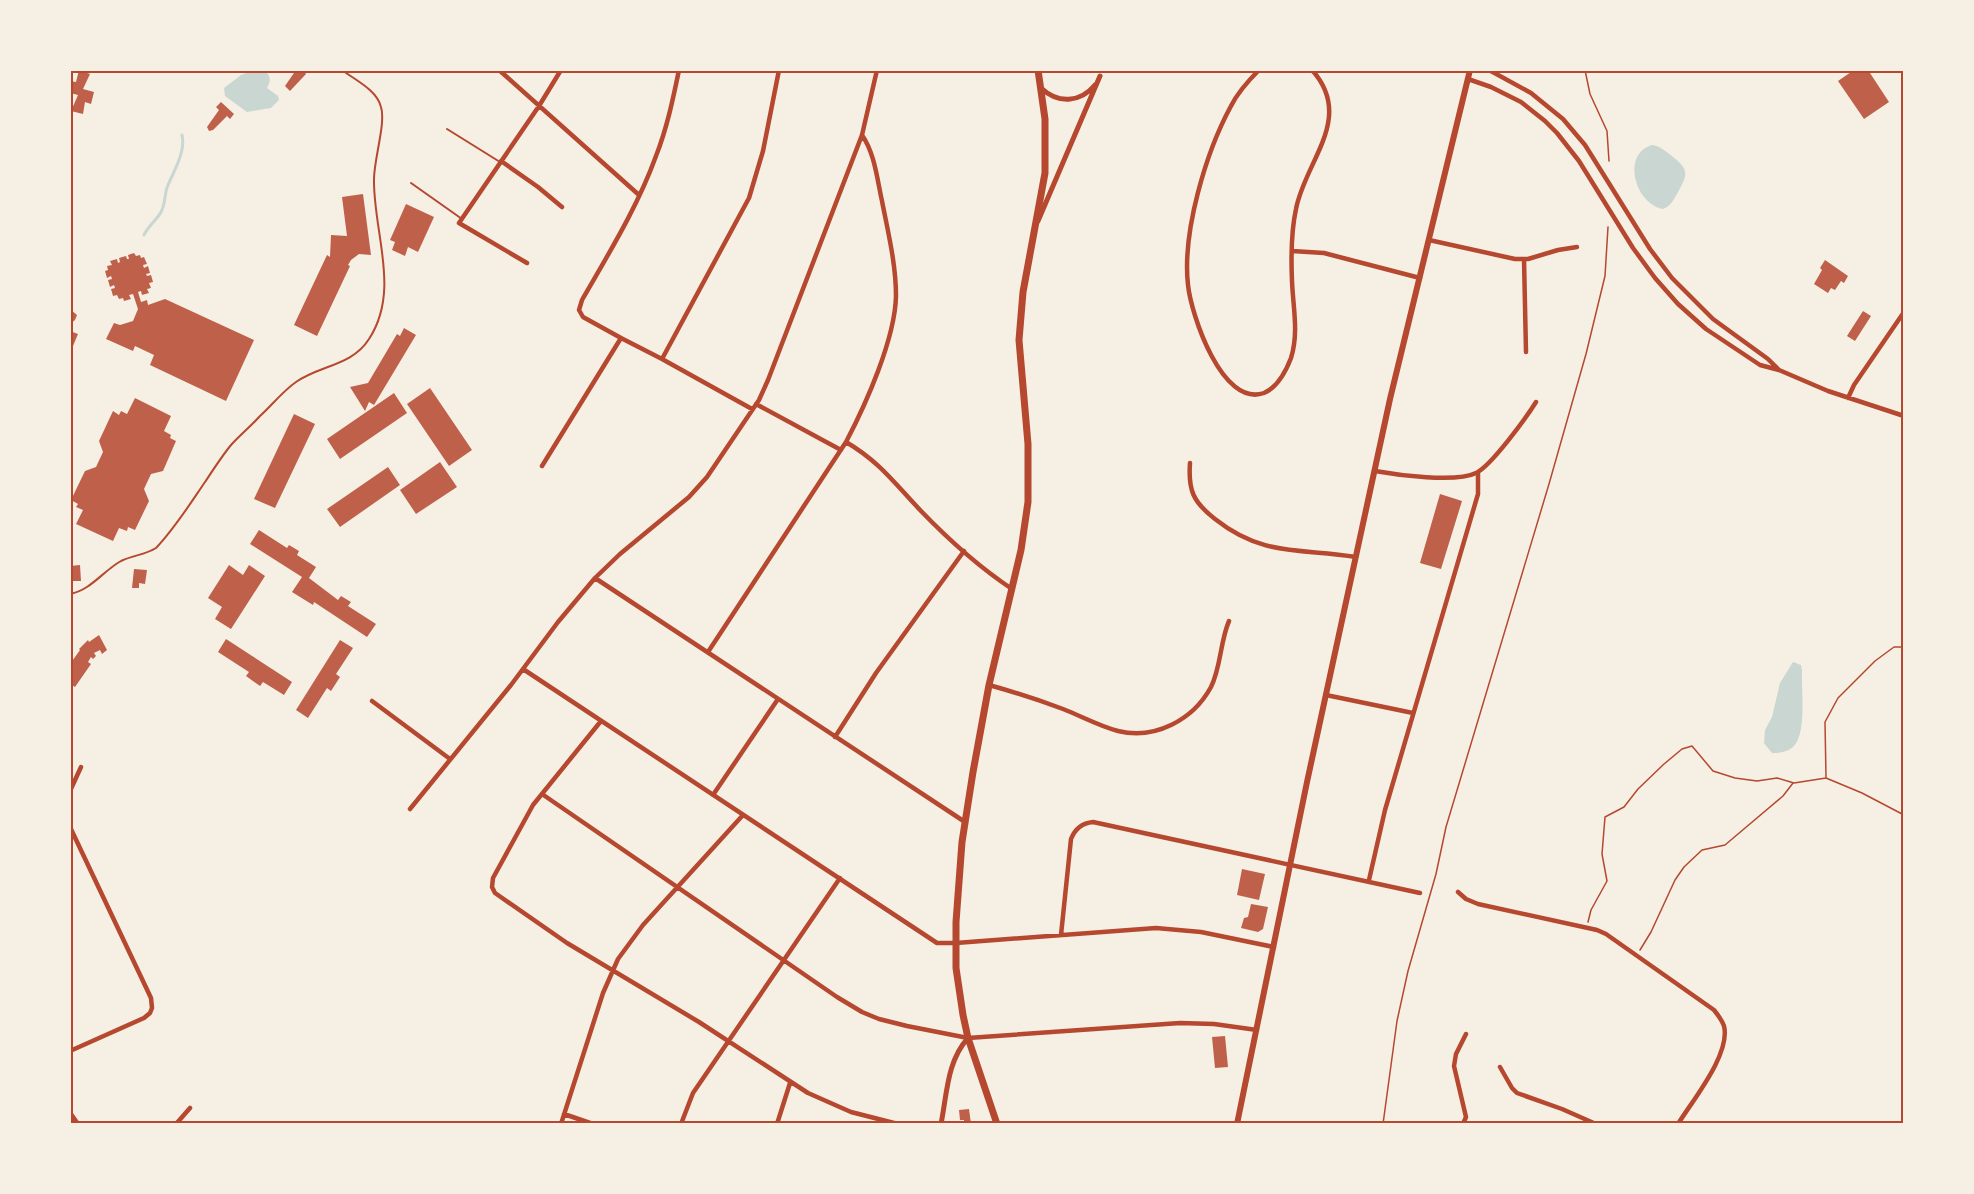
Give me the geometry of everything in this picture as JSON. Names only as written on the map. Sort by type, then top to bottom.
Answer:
[{"type":"main road","points":[[997,1124],[968,1038],[959,992],[956,943],[959,882],[972,772],[989,685],[1023,542],[1029,492],[1028,444],[1019,340],[1021,309],[1043,188],[1046,158],[1045,119],[1038,70]]},
{"type":"main road","points":[[1237,1124],[1375,471],[1470,70]]},
{"type":"main road","points":[[70,1114],[77,1124]]},
{"type":"street","points":[[499,70],[639,195]]},
{"type":"street","points":[[527,263],[461,221],[561,70]]},
{"type":"street","points":[[679,70],[664,135],[639,195],[582,300],[580,313],[621,338],[841,450]]},
{"type":"street","points":[[662,359],[749,198],[761,161],[779,70]]},
{"type":"street","points":[[410,808],[595,578],[620,554],[696,491],[754,407],[768,380],[862,135],[877,70]]},
{"type":"street","points":[[1259,70],[1242,88],[1231,105],[1209,159],[1194,213],[1187,268],[1190,300],[1201,335],[1212,356],[1235,387],[1245,393],[1260,394],[1270,389],[1279,380],[1290,360],[1295,330],[1292,283],[1294,219],[1298,199],[1322,146],[1329,122],[1326,95],[1312,70]]},
{"type":"street","points":[[1489,70],[1531,93],[1563,119],[1585,145],[1650,249],[1672,278],[1713,319],[1768,359],[1779,370]]},
{"type":"street","points":[[1041,88],[1059,98],[1075,99],[1090,90],[1101,73]]},
{"type":"street","points":[[1034,234],[1101,73]]},
{"type":"street","points":[[1468,79],[1521,102],[1545,121],[1579,161],[1633,248],[1666,291],[1690,315],[1722,341],[1760,365],[1779,370],[1805,383],[1904,416]]},
{"type":"street","points":[[708,652],[846,442],[863,406],[892,327],[895,278],[888,230],[872,156],[862,135]]},
{"type":"street","points":[[501,162],[538,187],[562,207]]},
{"type":"street","points":[[1429,240],[1503,257],[1524,259],[1558,250],[1577,248]]},
{"type":"street","points":[[1292,251],[1324,253],[1420,278]]},
{"type":"street","points":[[1524,259],[1526,352]]},
{"type":"street","points":[[1848,398],[1854,385],[1904,312]]},
{"type":"street","points":[[542,466],[621,338]]},
{"type":"street","points":[[1375,471],[1448,478],[1478,472],[1487,464],[1536,402]]},
{"type":"street","points":[[846,442],[883,469],[922,512],[964,551],[1012,589]]},
{"type":"street","points":[[1190,463],[1189,484],[1193,496],[1208,513],[1236,533],[1259,544],[1283,550],[1356,557]]},
{"type":"street","points":[[1369,880],[1413,713],[1478,494],[1478,472]]},
{"type":"street","points":[[835,737],[876,673],[964,551]]},
{"type":"street","points":[[595,578],[965,822]]},
{"type":"street","points":[[989,685],[1057,707],[1114,730],[1140,734],[1161,729],[1187,715],[1210,688],[1229,621]]},
{"type":"street","points":[[523,669],[934,941],[943,944],[1138,929],[1174,929],[1274,947]]},
{"type":"street","points":[[1326,695],[1413,713]]},
{"type":"street","points":[[714,795],[778,699]]},
{"type":"street","points":[[372,701],[450,759]]},
{"type":"street","points":[[601,721],[527,815],[493,878],[492,887],[498,896],[612,970],[728,1041],[790,1083],[838,1107],[898,1124]]},
{"type":"street","points":[[70,791],[81,767]]},
{"type":"street","points":[[542,794],[843,1001],[868,1014],[900,1025],[968,1038],[1180,1023],[1220,1024],[1257,1030]]},
{"type":"street","points":[[561,1124],[612,970],[633,936],[743,814]]},
{"type":"street","points":[[1061,935],[1071,839],[1078,828],[1089,822],[1369,880],[1420,893]]},
{"type":"street","points":[[70,827],[151,998],[152,1008],[144,1018],[70,1051]]},
{"type":"street","points":[[681,1124],[693,1093],[840,878]]},
{"type":"street","points":[[1458,892],[1466,899],[1478,904],[1587,927],[1606,934],[1714,1010],[1724,1026],[1723,1045],[1677,1124]]},
{"type":"street","points":[[1463,1124],[1466,1117],[1454,1066],[1456,1054],[1466,1034]]},
{"type":"street","points":[[941,1124],[953,1061],[958,1050],[968,1038]]},
{"type":"street","points":[[1500,1067],[1517,1093],[1563,1109],[1596,1124]]},
{"type":"street","points":[[777,1124],[790,1083]]},
{"type":"street","points":[[176,1124],[190,1108]]},
{"type":"street","points":[[564,1114],[593,1124]]},
{"type":"lane","points":[[70,594],[85,588],[124,560],[156,548],[195,498],[230,446],[295,383],[305,376],[342,362],[361,349],[370,338],[383,302],[385,281],[377,228],[374,178],[382,107],[370,91],[342,70]]},
{"type":"lane","points":[[447,129],[501,162]]},
{"type":"lane","points":[[411,183],[461,221]]},
{"type":"path","points":[[1585,70],[1590,94],[1607,131],[1609,161]]},
{"type":"path","points":[[1383,1124],[1392,1050],[1408,971],[1434,882],[1446,827],[1593,328],[1605,276],[1608,227]]},
{"type":"path","points":[[1826,778],[1825,722],[1838,698],[1875,661],[1894,647],[1904,647]]},
{"type":"path","points":[[1587,927],[1591,910],[1606,881],[1602,854],[1605,817],[1624,807],[1647,781],[1682,749],[1692,746],[1713,771],[1735,778],[1757,781],[1777,778],[1794,783],[1826,778],[1862,793],[1904,815]]},
{"type":"path","points":[[1637,956],[1675,880],[1684,867],[1702,850],[1725,845],[1784,796],[1794,783]]},
{"type":"shaded area","points":[[251,71],[265,71],[268,75],[270,81],[267,88],[278,96],[279,100],[271,108],[247,112],[225,96],[224,88],[241,75]]},
{"type":"shaded area","points":[[1652,145],[1672,156],[1681,164],[1685,172],[1684,180],[1675,197],[1663,209],[1653,205],[1645,198],[1635,178],[1634,168],[1637,158],[1642,150]]},
{"type":"shaded area","points":[[1793,662],[1801,665],[1802,670],[1801,730],[1792,748],[1784,752],[1772,753],[1764,743],[1765,730],[1772,717],[1780,683]]},
{"type":"building","points":[[79,70],[90,74],[83,89],[94,92],[91,104],[85,102],[83,114],[71,111],[78,95],[70,93],[70,81],[76,82]]},
{"type":"building","points":[[296,70],[303,70],[306,74],[290,91],[285,86]]},
{"type":"building","points":[[1854,70],[1868,70],[1889,102],[1864,119],[1838,81]]},
{"type":"building","points":[[221,102],[234,114],[230,119],[227,116],[209,131],[207,127],[219,110],[216,107]]},
{"type":"building","points":[[363,194],[371,255],[359,254],[351,260],[317,336],[294,325],[327,255],[330,257],[331,235],[347,236],[342,197]]},
{"type":"building","points":[[406,204],[434,217],[418,252],[408,247],[405,256],[392,250],[395,242],[390,240]]},
{"type":"building","points":[[134,253],[136,256],[140,255],[141,258],[144,257],[147,264],[143,265],[144,268],[148,266],[150,273],[146,274],[151,275],[153,282],[149,283],[151,288],[147,289],[149,293],[142,295],[141,291],[138,292],[141,302],[147,300],[148,305],[165,299],[254,340],[226,401],[150,365],[154,355],[135,346],[133,351],[106,339],[114,323],[120,325],[133,321],[138,309],[133,294],[129,295],[131,299],[124,301],[117,295],[113,296],[111,289],[115,288],[114,285],[110,287],[108,280],[112,279],[111,276],[107,278],[105,271],[108,270],[107,266],[112,265],[110,261],[117,259],[118,263],[119,258],[126,256],[129,259],[128,255]]},
{"type":"building","points":[[1825,260],[1848,276],[1844,283],[1841,281],[1835,290],[1831,288],[1828,293],[1814,284]]},
{"type":"building","points":[[70,309],[77,315],[70,324]]},
{"type":"building","points":[[1863,311],[1871,316],[1855,341],[1847,336]]},
{"type":"building","points":[[404,328],[416,335],[374,405],[369,402],[365,411],[350,387],[368,383],[397,334],[400,336]]},
{"type":"building","points":[[70,331],[78,334],[73,346],[70,345]]},
{"type":"building","points":[[430,388],[472,450],[449,466],[407,404]]},
{"type":"building","points":[[394,393],[407,413],[340,459],[327,439]]},
{"type":"building","points":[[135,398],[171,416],[164,431],[176,441],[163,471],[151,474],[144,489],[149,501],[135,530],[128,527],[127,531],[119,528],[113,541],[76,524],[83,510],[76,507],[78,504],[71,500],[85,471],[96,467],[103,452],[99,441],[113,411],[119,415],[121,411],[127,414]]},
{"type":"building","points":[[294,414],[315,424],[275,508],[254,499]]},
{"type":"building","points":[[440,462],[457,487],[416,514],[400,490]]},
{"type":"building","points":[[388,467],[400,485],[340,527],[327,509]]},
{"type":"building","points":[[1440,494],[1462,501],[1441,569],[1420,563]]},
{"type":"building","points":[[259,530],[287,548],[289,545],[299,551],[297,555],[316,567],[309,578],[338,600],[341,596],[351,602],[348,606],[376,624],[367,637],[314,602],[313,605],[292,592],[302,577],[250,544]]},
{"type":"building","points":[[80,565],[81,581],[70,581],[70,566]]},
{"type":"building","points":[[229,565],[243,575],[249,565],[265,576],[231,629],[215,619],[222,607],[208,598]]},
{"type":"building","points":[[134,569],[147,570],[145,584],[139,583],[139,588],[132,588]]},
{"type":"building","points":[[99,635],[107,650],[102,654],[100,650],[94,653],[96,656],[93,659],[91,657],[88,662],[91,664],[75,687],[70,684],[70,664],[88,640],[89,642]]},
{"type":"building","points":[[226,639],[292,682],[284,695],[263,682],[260,686],[246,676],[249,672],[218,652]]},
{"type":"building","points":[[340,640],[353,648],[336,674],[340,677],[331,691],[327,688],[308,718],[296,710]]},
{"type":"building","points":[[1242,869],[1265,874],[1259,900],[1237,895]]},
{"type":"building","points":[[1251,904],[1268,907],[1263,929],[1258,932],[1241,928],[1244,918],[1248,917]]},
{"type":"building","points":[[1225,1036],[1228,1067],[1215,1068],[1212,1037]]},
{"type":"building","points":[[969,1109],[971,1124],[964,1124],[964,1120],[960,1120],[959,1110]]},
{"type":"waterway","points":[[144,235],[163,209],[167,188],[181,154],[182,135]]}]
